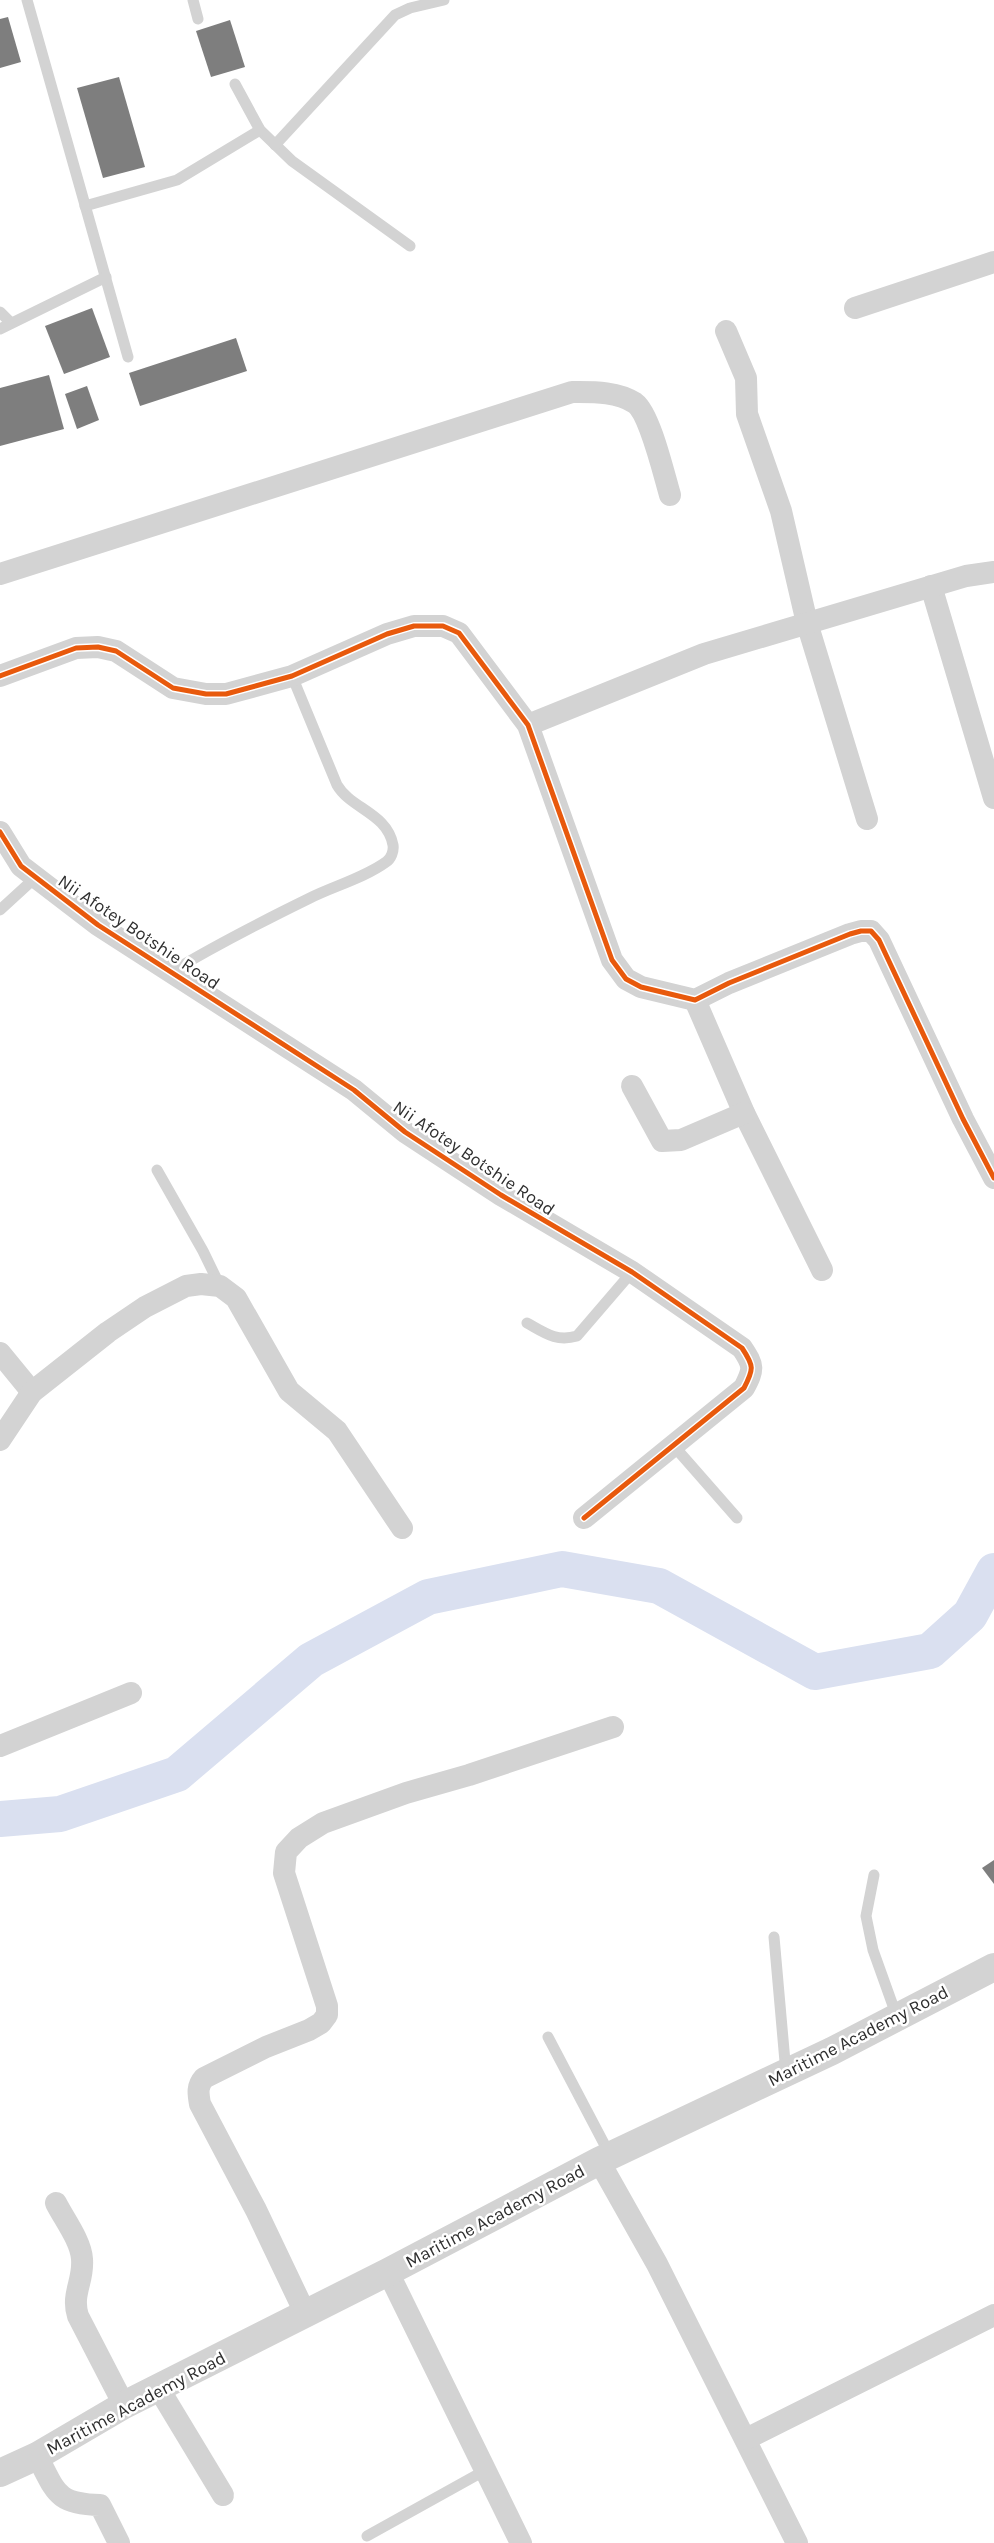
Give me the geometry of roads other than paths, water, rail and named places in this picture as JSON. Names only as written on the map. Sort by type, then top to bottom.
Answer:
[{"type":"street","points":[[855,308],[994,262]]},
{"type":"street","points":[[726,331],[746,378],[747,414],[781,511],[807,623],[866,819]]},
{"type":"street","points":[[0,574],[572,392],[605,393],[635,403],[645,414],[670,495]]},
{"type":"street","points":[[528,725],[704,654],[966,576],[994,572]]},
{"type":"street","points":[[932,586],[994,798]]},
{"type":"street","points":[[0,676],[76,648],[98,648],[116,651],[173,688],[206,694],[226,694],[292,676],[387,634],[414,626],[443,626],[460,633],[528,725],[612,960],[626,979],[642,987],[695,1000],[729,983],[850,934],[871,931],[879,940],[963,1119],[994,1178]]},
{"type":"street","name":"Nii Afotey Botshie Road","points":[[0,832],[21,866],[98,925],[354,1090],[405,1132],[501,1196],[632,1272],[729,1337],[742,1348],[752,1363],[752,1373],[744,1388],[584,1518]]},
{"type":"street","points":[[695,1000],[744,1113],[822,1270]]},
{"type":"street","points":[[632,1086],[662,1141],[681,1140],[744,1113]]},
{"type":"street","points":[[0,1440],[32,1392],[68,1361],[145,1307],[186,1286],[201,1284],[220,1286],[236,1298],[289,1391],[337,1431],[402,1528]]},
{"type":"street","points":[[0,1353],[32,1392]]},
{"type":"street","points":[[0,1746],[132,1693]]},
{"type":"street","points":[[306,2315],[256,2210],[200,2104],[198,2094],[199,2084],[204,2078],[266,2047],[309,2030],[320,2023],[327,2014],[327,2006],[284,1873],[286,1852],[299,1838],[323,1824],[406,1793],[478,1772],[613,1727]]},
{"type":"street","name":"Maritime Academy Road","points":[[0,2473],[37,2456],[124,2405],[306,2315],[604,2158],[786,2073],[994,1967]]},
{"type":"street","points":[[604,2158],[797,2543]]},
{"type":"street","points":[[56,2203],[80,2250],[82,2259],[74,2305],[124,2405]]},
{"type":"street","points":[[388,2272],[521,2543]]},
{"type":"street","points":[[746,2439],[994,2314]]},
{"type":"street","points":[[159,2389],[223,2495]]},
{"type":"street","points":[[37,2456],[59,2496],[78,2504],[100,2505],[119,2543]]},
{"type":"lane","points":[[27,0],[128,357]]},
{"type":"lane","points":[[193,0],[198,19]]},
{"type":"lane","points":[[276,145],[394,15],[410,8],[444,0]]},
{"type":"lane","points":[[235,84],[260,130],[292,161],[410,246]]},
{"type":"lane","points":[[85,206],[177,180],[260,130]]},
{"type":"lane","points":[[0,329],[106,277]]},
{"type":"lane","points":[[0,312],[11,323]]},
{"type":"lane","points":[[172,972],[223,942],[385,863],[392,854],[392,844],[381,821],[340,790],[292,676]]},
{"type":"lane","points":[[0,910],[36,877]]},
{"type":"lane","points":[[157,1170],[203,1251],[220,1286]]},
{"type":"lane","points":[[527,1323],[551,1337],[563,1340],[576,1336],[632,1272]]},
{"type":"lane","points":[[674,1445],[737,1518]]},
{"type":"lane","points":[[874,1874],[866,1916],[873,1950],[897,2016]]},
{"type":"lane","points":[[774,1937],[786,2073]]},
{"type":"lane","points":[[548,2037],[604,2158]]},
{"type":"lane","points":[[367,2536],[484,2471]]},
{"type":"waterway","points":[[0,1819],[60,1814],[177,1774],[311,1660],[428,1597],[562,1569],[659,1586],[815,1672],[930,1651],[970,1615],[994,1571]]}]
